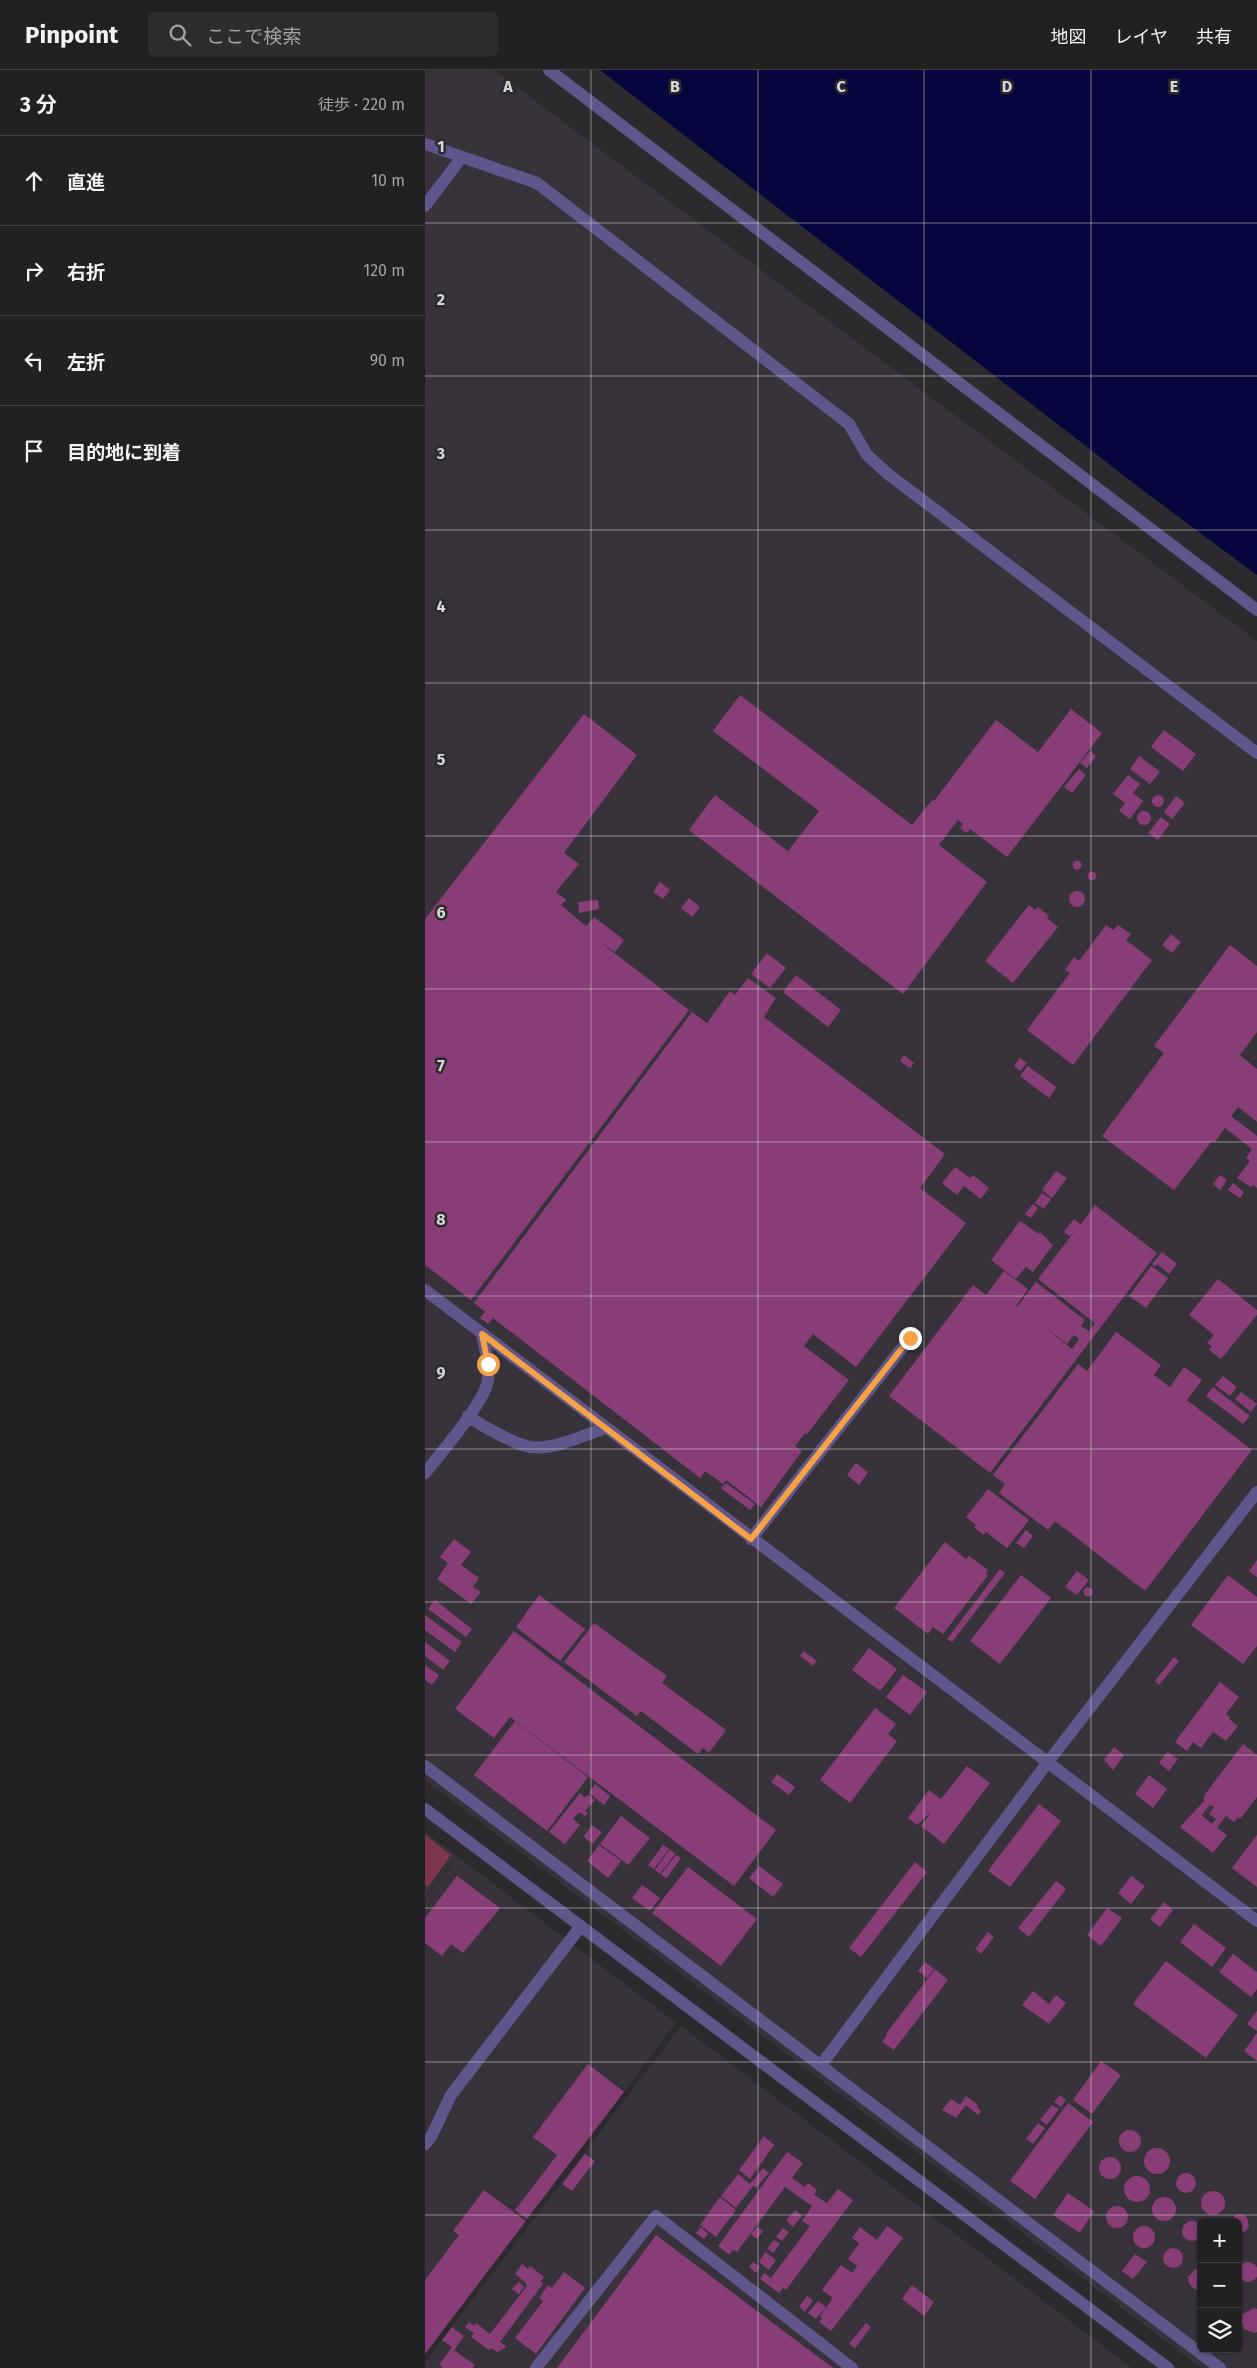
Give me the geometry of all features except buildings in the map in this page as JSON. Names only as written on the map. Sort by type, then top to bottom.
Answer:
[{"type":"street","points":[[549,70],[1257,610]]},
{"type":"street","points":[[425,144],[537,183],[849,424],[867,455],[888,474],[1257,753]]},
{"type":"street","points":[[425,206],[462,157]]},
{"type":"street","points":[[425,1290],[1257,1921]]},
{"type":"street","points":[[425,1473],[468,1416],[488,1382],[488,1364],[482,1334]]},
{"type":"street","points":[[751,1539],[910,1338]]},
{"type":"street","points":[[468,1416],[482,1426],[531,1447],[555,1445],[605,1428]]},
{"type":"street","points":[[821,2065],[1048,1762],[1257,1492]]},
{"type":"street","points":[[425,1766],[1220,2368]]},
{"type":"street","points":[[425,1809],[1169,2368]]},
{"type":"street","points":[[425,2144],[451,2095],[581,1926]]},
{"type":"street","points":[[536,2368],[656,2216],[852,2368]]},
{"type":"shaded area","points":[[425,70],[494,70],[1257,641],[1257,2368],[1201,2368],[425,1780]]},
{"type":"shaded area","points":[[600,70],[1257,70],[1257,575],[1136,485]]},
{"type":"shaded area","points":[[425,1832],[457,1856],[425,1897]]},
{"type":"shaded area","points":[[425,1835],[451,1855],[428,1887],[425,1885]]},
{"type":"shaded area","points":[[457,1856],[676,2023],[425,2353],[425,1899]]},
{"type":"shaded area","points":[[681,2026],[1132,2368],[425,2368],[425,2362]]},
{"type":"route","points":[[488,1364],[482,1334],[751,1539],[910,1338]]}]
